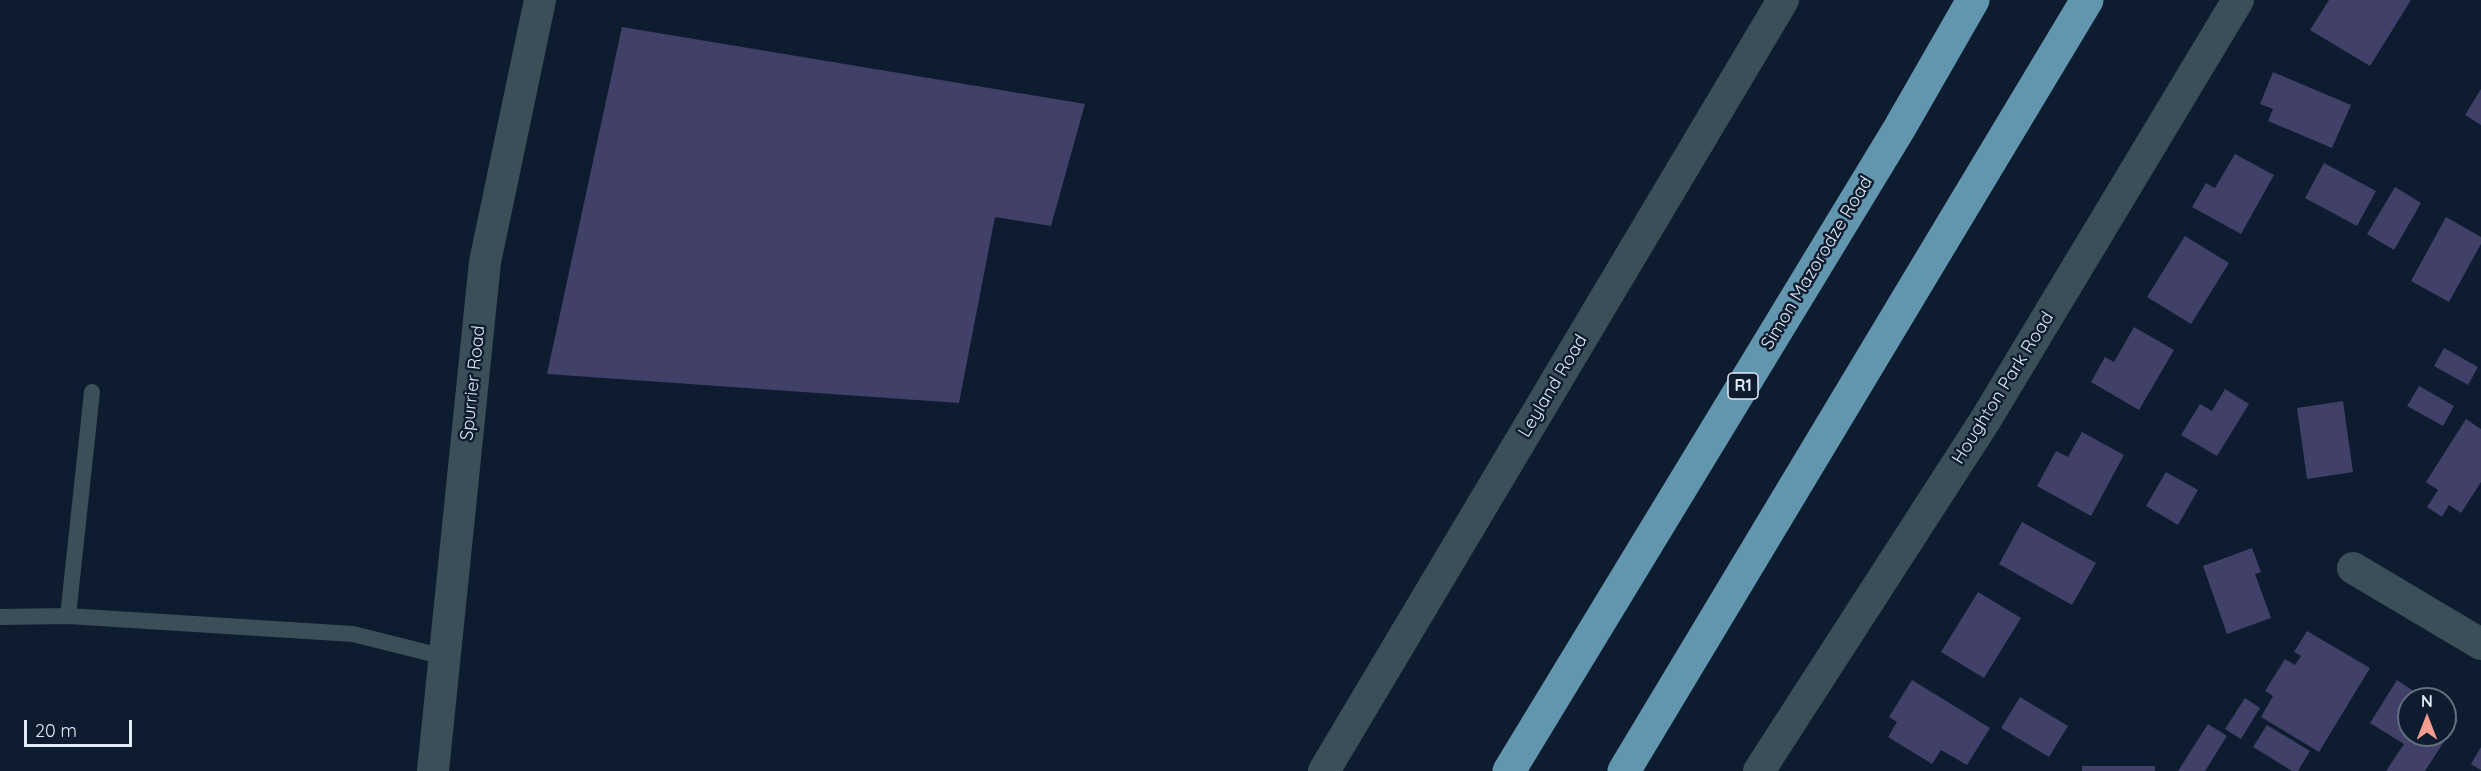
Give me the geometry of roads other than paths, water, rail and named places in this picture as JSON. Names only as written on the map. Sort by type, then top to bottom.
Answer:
[{"type":"highway","name":"Simon Mazorodze Road","points":[[1509,771],[1899,129],[1973,0]]},
{"type":"highway","points":[[1624,771],[2087,0]]},
{"type":"street","name":"Spurrier Road","points":[[433,771],[484,262],[540,0]]},
{"type":"street","name":"Leyland Road","points":[[1324,771],[1783,0]]},
{"type":"street","name":"Houghton Park Road","points":[[1759,771],[1986,420],[2238,0]]},
{"type":"street","points":[[2353,568],[2481,644]]},
{"type":"lane","points":[[68,615],[92,392]]},
{"type":"lane","points":[[0,617],[68,615],[353,634],[445,657]]}]
